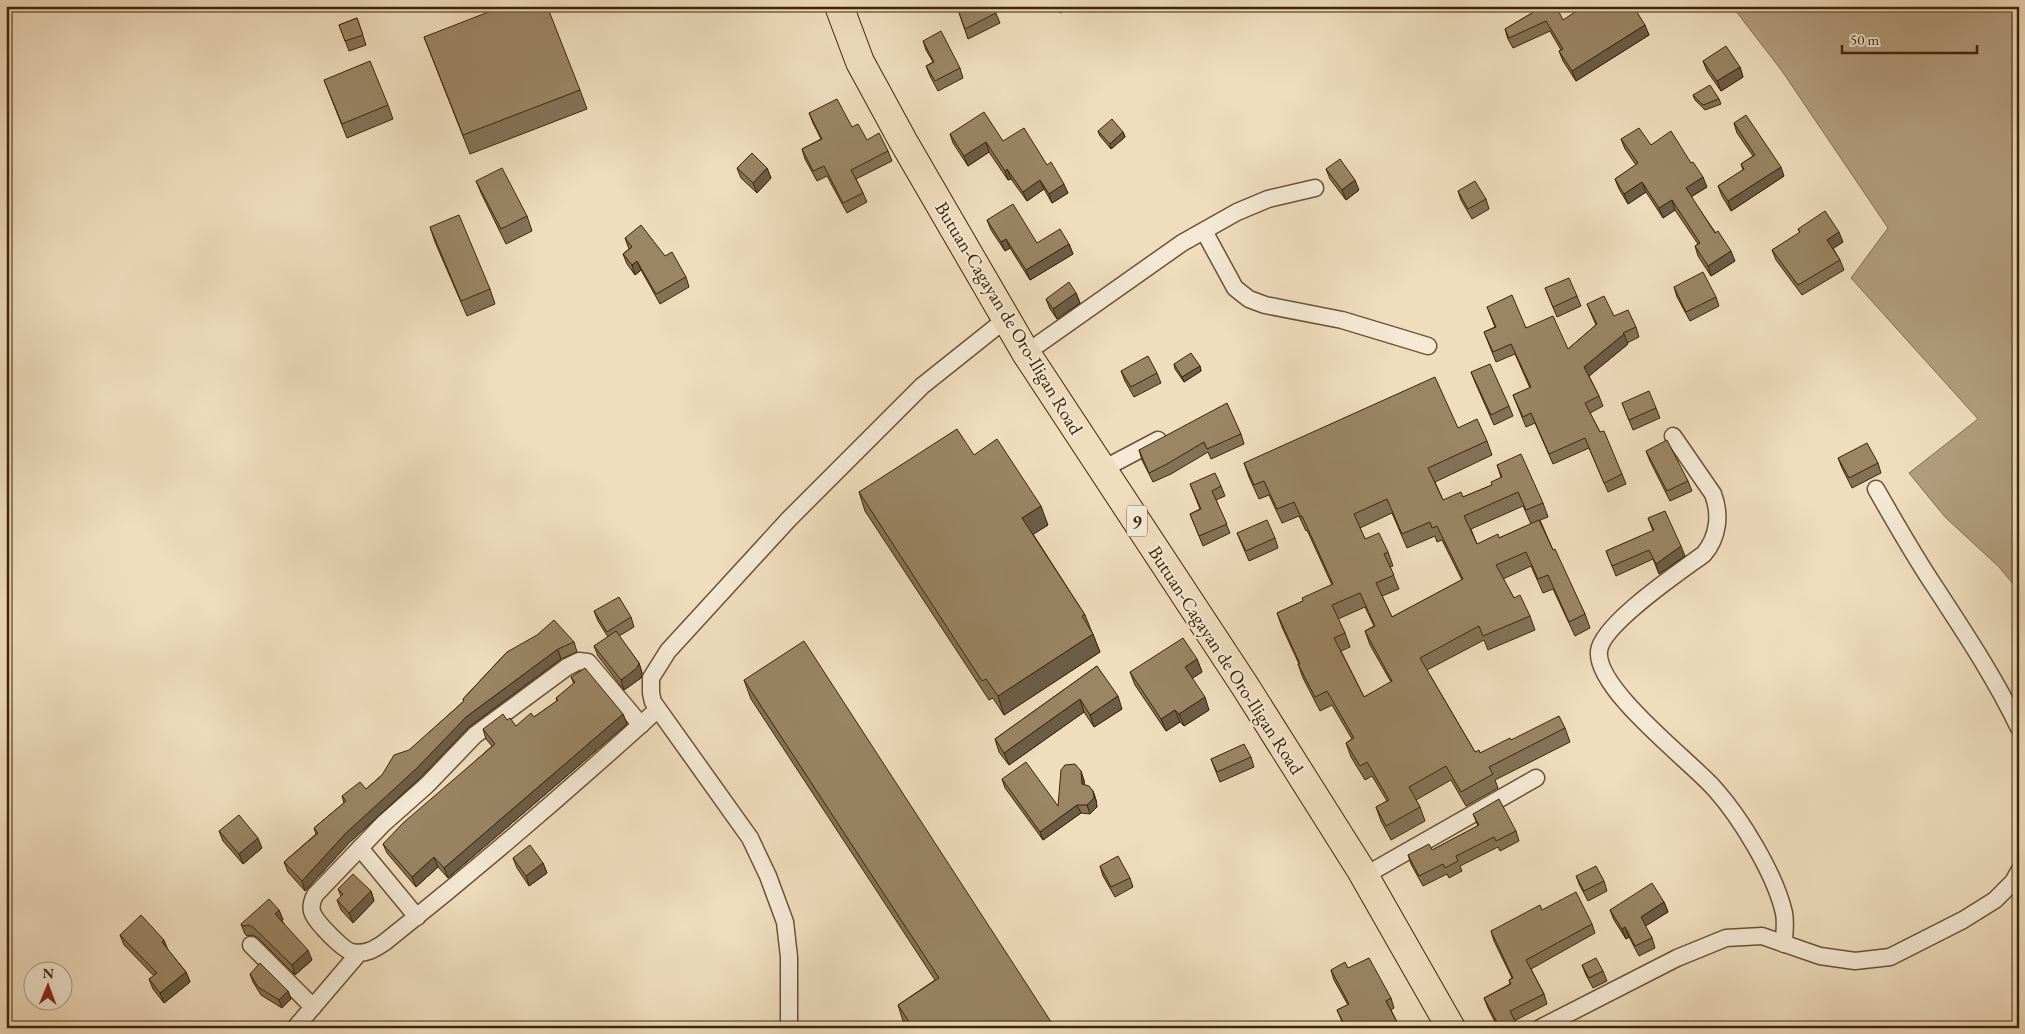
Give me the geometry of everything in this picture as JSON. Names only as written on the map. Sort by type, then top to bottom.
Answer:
[{"type":"highway","name":"Butuan-Cagayan de Oro-Iligan Road","points":[[839,6],[860,62],[903,141],[1026,353],[1245,686],[1364,876],[1451,1028]]},
{"type":"street","points":[[1026,353],[1182,244],[1204,231],[1238,212],[1268,199],[1315,188]]},
{"type":"street","points":[[1204,231],[1235,288],[1249,299],[1265,305],[1342,320],[1428,346]]},
{"type":"street","points":[[789,1028],[789,957],[785,922],[768,876],[750,838],[657,710],[651,693],[651,678],[658,665],[680,638],[789,519],[922,386],[1006,319]]},
{"type":"street","points":[[1102,469],[1169,434]]},
{"type":"street","points":[[1672,436],[1713,494],[1717,512],[1715,536],[1704,554],[1632,608],[1605,636],[1599,650],[1604,673],[1643,721],[1693,766],[1734,813],[1778,893],[1784,916],[1784,944]]},
{"type":"street","points":[[1876,489],[1934,586],[1972,641],[2006,700],[2019,728]]},
{"type":"street","points":[[641,725],[588,662],[579,661],[567,667],[475,735],[428,785],[397,811],[315,895],[311,905],[312,913],[346,950],[359,953],[374,950],[460,882],[641,725],[657,710]]},
{"type":"street","points":[[1364,876],[1536,778]]},
{"type":"street","points":[[360,848],[417,917]]},
{"type":"street","points":[[1540,1028],[1677,958],[1726,938],[1762,936],[1820,956],[1846,960],[1855,961],[1890,957],[1963,920],[1994,900],[2013,882],[2019,871]]},
{"type":"street","points":[[251,945],[313,1007]]},
{"type":"street","points":[[295,1028],[359,953]]},
{"type":"shaded area","points":[[1732,6],[2019,6],[2019,591],[1999,567],[1945,517],[1909,473],[1978,419],[1851,278],[1888,228],[1782,71]]},
{"type":"building","points":[[504,6],[547,6],[580,90],[463,135],[424,37]]},
{"type":"building","points":[[993,6],[996,13],[965,29],[957,7]]},
{"type":"building","points":[[1544,6],[1556,6],[1563,20],[1584,6],[1633,6],[1645,25],[1572,71],[1559,51],[1563,49],[1546,21],[1509,38],[1505,29]]},
{"type":"building","points":[[357,18],[363,35],[345,41],[339,25]]},
{"type":"building","points":[[941,31],[960,68],[935,81],[926,66],[934,62],[923,41]]},
{"type":"building","points":[[1726,46],[1740,67],[1717,81],[1703,61]]},
{"type":"building","points":[[370,61],[388,105],[342,124],[324,80]]},
{"type":"building","points":[[1710,85],[1719,99],[1703,105],[1693,95]]},
{"type":"building","points":[[837,99],[852,127],[858,124],[867,140],[879,133],[888,151],[851,170],[863,193],[843,203],[824,166],[813,171],[802,149],[822,139],[809,113]]},
{"type":"building","points":[[984,112],[1003,141],[1024,128],[1047,165],[1051,162],[1064,184],[1049,194],[1040,180],[1023,192],[1007,169],[1005,171],[986,142],[964,156],[950,134]]},
{"type":"building","points":[[1746,115],[1781,167],[1728,201],[1718,186],[1744,169],[1741,164],[1755,155],[1734,123]]},
{"type":"building","points":[[1112,119],[1123,132],[1110,144],[1098,131]]},
{"type":"building","points":[[1639,128],[1651,145],[1671,131],[1691,163],[1693,162],[1703,177],[1686,188],[1715,233],[1718,231],[1731,251],[1708,266],[1695,246],[1700,243],[1672,200],[1659,208],[1642,182],[1624,194],[1615,179],[1638,163],[1621,139]]},
{"type":"building","points":[[752,153],[767,168],[753,183],[737,168]]},
{"type":"building","points":[[1340,159],[1355,180],[1342,190],[1326,169]]},
{"type":"building","points":[[502,168],[527,216],[501,229],[476,181]]},
{"type":"building","points":[[1475,181],[1486,199],[1468,209],[1458,191]]},
{"type":"building","points":[[1013,204],[1037,243],[1060,229],[1069,244],[1026,270],[1006,239],[1001,242],[987,220]]},
{"type":"building","points":[[1825,211],[1839,232],[1827,240],[1840,260],[1798,285],[1772,250],[1800,232],[1798,229]]},
{"type":"building","points":[[459,215],[490,289],[461,301],[430,227]]},
{"type":"building","points":[[641,225],[665,256],[672,252],[686,277],[656,294],[637,261],[632,265],[623,254],[632,247],[625,238]]},
{"type":"building","points":[[1703,272],[1716,297],[1686,312],[1674,287]]},
{"type":"building","points":[[1569,278],[1577,296],[1553,307],[1545,288]]},
{"type":"building","points":[[1069,282],[1076,293],[1053,309],[1046,299]]},
{"type":"building","points":[[1512,295],[1526,328],[1553,316],[1568,349],[1597,324],[1587,304],[1604,296],[1614,316],[1628,310],[1636,327],[1623,333],[1584,367],[1599,396],[1585,403],[1600,432],[1604,431],[1622,474],[1604,483],[1585,438],[1549,454],[1531,413],[1523,417],[1513,395],[1531,387],[1511,344],[1493,352],[1484,332],[1496,327],[1487,307]]},
{"type":"building","points":[[1191,353],[1200,366],[1182,377],[1174,364]]},
{"type":"building","points":[[1148,356],[1157,373],[1131,387],[1121,371]]},
{"type":"building","points":[[1490,364],[1509,406],[1491,415],[1471,372]]},
{"type":"building","points":[[1435,377],[1458,428],[1477,419],[1487,441],[1428,468],[1443,500],[1461,492],[1463,497],[1492,485],[1491,482],[1502,477],[1497,465],[1521,454],[1543,503],[1526,510],[1518,492],[1464,516],[1477,544],[1498,534],[1499,538],[1539,520],[1553,550],[1555,549],[1585,614],[1569,622],[1548,575],[1538,579],[1526,552],[1496,565],[1514,598],[1520,595],[1530,616],[1483,636],[1479,626],[1420,658],[1475,752],[1479,750],[1480,753],[1510,738],[1511,740],[1559,716],[1565,728],[1489,767],[1493,774],[1461,792],[1446,766],[1409,787],[1420,807],[1386,826],[1376,807],[1389,800],[1367,762],[1360,766],[1346,743],[1354,738],[1327,691],[1315,697],[1298,664],[1300,664],[1277,613],[1303,601],[1302,598],[1333,584],[1294,502],[1277,509],[1264,481],[1254,485],[1244,463]],"holes":[[[1387,499],[1402,534],[1430,522],[1432,528],[1437,526],[1463,579],[1392,617],[1376,583],[1394,575],[1384,554],[1388,552],[1379,533],[1365,539],[1354,514]],[[1360,593],[1375,626],[1365,631],[1392,681],[1364,697],[1334,638],[1345,633],[1332,605]]]},
{"type":"building","points":[[1649,391],[1656,408],[1629,420],[1622,403]]},
{"type":"building","points":[[1227,403],[1241,434],[1207,449],[1204,442],[1149,473],[1139,450]]},
{"type":"building","points":[[957,429],[974,455],[997,439],[1041,506],[1022,518],[1085,615],[1082,616],[1093,634],[998,696],[986,679],[982,681],[859,492]]},
{"type":"building","points":[[1667,440],[1688,481],[1667,491],[1646,451]]},
{"type":"building","points":[[1867,443],[1878,463],[1849,478],[1838,458]]},
{"type":"building","points":[[1215,473],[1221,486],[1212,491],[1227,524],[1199,536],[1190,514],[1201,509],[1190,484]]},
{"type":"building","points":[[1665,511],[1681,546],[1656,564],[1649,550],[1612,566],[1606,551],[1654,530],[1648,518]]},
{"type":"building","points":[[1267,520],[1275,538],[1246,551],[1237,533]]},
{"type":"building","points":[[619,597],[631,617],[607,632],[594,611]]},
{"type":"building","points":[[554,620],[574,642],[558,649],[466,717],[417,768],[346,833],[302,881],[284,862],[318,833],[314,828],[346,801],[342,796],[360,782],[366,789],[382,775],[394,755],[409,750],[464,701],[463,699],[507,652],[537,635]]},
{"type":"building","points":[[616,631],[639,663],[637,668],[621,680],[594,646]]},
{"type":"building","points":[[1183,638],[1197,659],[1185,667],[1205,697],[1179,714],[1175,710],[1161,719],[1130,672]]},
{"type":"building","points":[[804,641],[1055,1028],[913,1028],[898,1005],[939,978],[744,680]]},
{"type":"building","points":[[1097,666],[1118,696],[1090,715],[1080,699],[1004,753],[995,739]]},
{"type":"building","points":[[585,668],[623,714],[444,868],[434,857],[412,877],[383,844],[403,823],[495,744],[483,729],[503,714],[507,720],[510,718],[516,726],[531,713],[534,717],[558,700],[556,698],[575,682],[571,677]]},
{"type":"building","points":[[1244,744],[1251,757],[1217,772],[1211,759]]},
{"type":"building","points":[[1026,762],[1058,806],[1061,770],[1065,765],[1075,764],[1081,771],[1082,784],[1089,786],[1093,791],[1094,798],[1087,805],[1077,805],[1040,832],[1002,779]]},
{"type":"building","points":[[1499,799],[1516,831],[1496,841],[1494,837],[1456,856],[1458,861],[1445,868],[1443,864],[1419,876],[1408,855],[1429,844],[1432,850],[1479,825],[1473,814]]},
{"type":"building","points":[[239,815],[258,838],[239,854],[219,831]]},
{"type":"building","points":[[530,845],[543,863],[526,876],[513,858]]},
{"type":"building","points":[[1118,856],[1130,878],[1111,887],[1100,866]]},
{"type":"building","points":[[1596,866],[1604,881],[1584,891],[1576,876]]},
{"type":"building","points":[[353,874],[371,891],[349,913],[337,900],[343,894],[338,889]]},
{"type":"building","points":[[1652,883],[1664,902],[1641,917],[1652,938],[1635,946],[1625,927],[1622,929],[1610,910]]},
{"type":"building","points":[[1576,892],[1592,924],[1526,960],[1544,994],[1510,1011],[1516,1023],[1507,1028],[1500,1028],[1484,998],[1511,984],[1509,980],[1513,978],[1491,931],[1540,905],[1542,910]]},
{"type":"building","points":[[269,899],[279,910],[275,914],[308,950],[292,965],[254,928],[241,924]]},
{"type":"building","points":[[141,915],[164,940],[162,942],[186,972],[160,993],[149,979],[157,973],[120,935]]},
{"type":"building","points":[[1369,958],[1391,998],[1386,1001],[1400,1028],[1364,1028],[1362,1023],[1352,1028],[1346,1028],[1337,1010],[1349,1004],[1331,970],[1345,962],[1348,968]]},
{"type":"building","points":[[1596,958],[1603,971],[1589,978],[1582,965]]},
{"type":"building","points":[[260,963],[288,991],[279,1000],[258,987],[250,974]]}]
